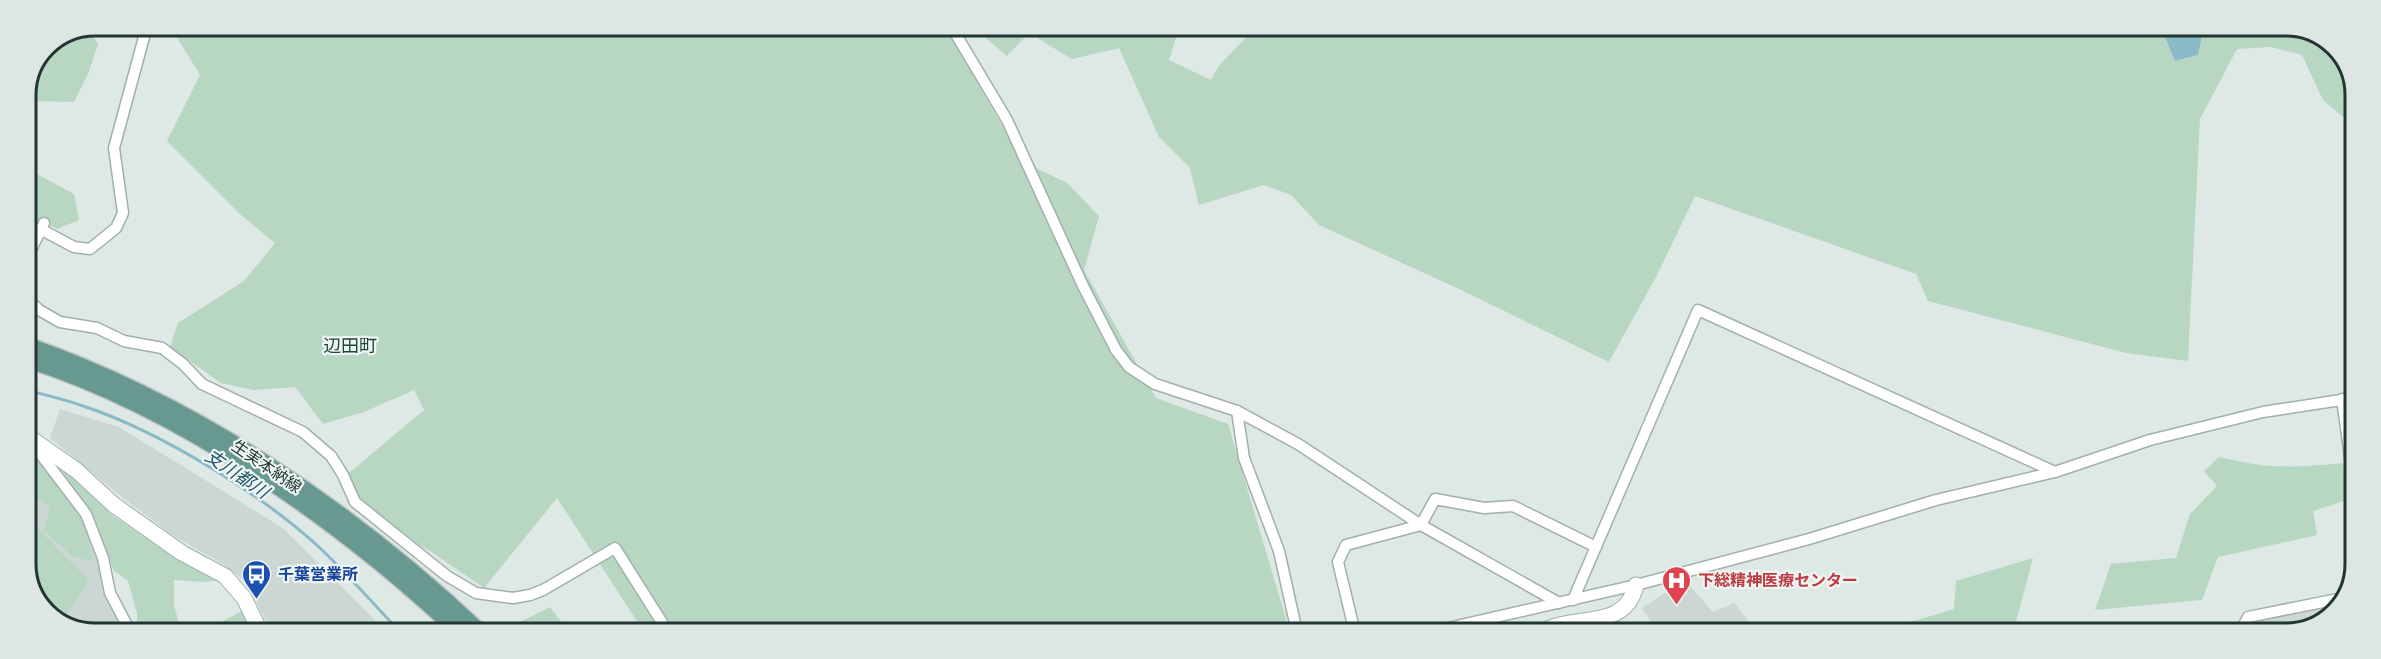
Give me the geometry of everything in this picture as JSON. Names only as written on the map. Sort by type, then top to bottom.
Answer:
[{"type":"main road","name":"生実本納線","points":[[36,349],[110,377],[191,417],[251,454],[364,533],[469,623]]},
{"type":"main road","name":"生実本納線","points":[[36,363],[79,378],[136,403],[238,462],[372,557],[449,623]]},
{"type":"street","points":[[36,240],[43,226],[74,247],[90,249],[121,220],[123,213],[114,148],[144,36]]},
{"type":"street","points":[[957,36],[1007,120],[1083,286],[1116,350],[1140,376],[1155,384],[1237,411],[1298,444],[1421,525],[1559,603]]},
{"type":"street","points":[[36,307],[60,322],[97,328],[124,341],[162,348],[183,364],[202,384],[303,432],[331,456],[343,475],[355,502],[460,585],[493,598],[530,595],[543,590],[615,548],[662,623]]},
{"type":"street","points":[[1573,600],[1698,310],[2055,471]]},
{"type":"street","points":[[1470,623],[1636,585],[1809,539],[1936,500],[2055,471],[2150,440],[2263,412],[2345,398]]},
{"type":"street","points":[[1237,411],[1244,458],[1279,551],[1295,623]]},
{"type":"street","points":[[36,443],[76,471],[114,505],[182,553],[225,576],[244,598],[256,623]]},
{"type":"street","points":[[36,449],[86,514],[103,558],[110,593],[126,623]]},
{"type":"street","points":[[1353,623],[1338,562],[1346,545],[1421,525],[1435,499],[1484,508],[1504,504],[1513,506],[1596,547]]},
{"type":"street","points":[[1570,623],[1608,616],[1625,608],[1633,598],[1636,585]]},
{"type":"street","points":[[2245,623],[2248,617],[2333,600]]},
{"type":"shaded area","name":"千葉営業所","points":[[60,409],[119,427],[283,528],[378,623],[267,623],[247,583],[223,564],[172,535],[50,438]]},
{"type":"shaded area","points":[[36,485],[51,491],[101,559],[119,616],[114,623],[80,621],[62,613],[48,600],[39,583],[36,568]]},
{"type":"shaded area","name":"下総精神医療センター","points":[[1685,580],[1713,612],[1734,603],[1750,623],[1652,623],[1642,608]]},
{"type":"shaded area","points":[[2329,605],[2316,615],[2298,622],[2256,623],[2259,620]]},
{"type":"green space","points":[[93,36],[98,44],[88,74],[74,102],[36,101],[40,72],[53,53],[62,46],[72,40]]},
{"type":"green space","points":[[176,36],[966,36],[961,54],[1006,133],[1034,167],[1067,183],[1099,216],[1084,270],[1156,398],[1228,424],[1287,623],[638,623],[557,498],[484,588],[430,551],[363,517],[348,474],[424,410],[414,390],[364,412],[323,424],[295,387],[253,390],[221,383],[170,347],[178,323],[244,281],[275,243],[241,215],[167,141],[200,75]]},
{"type":"green space","points":[[984,36],[1026,36],[1007,56]]},
{"type":"green space","points":[[1034,36],[1176,36],[1169,60],[1211,80],[1218,67],[1247,36],[2164,36],[2175,61],[2198,55],[2202,36],[2286,36],[2309,40],[2325,51],[2337,65],[2345,91],[2345,119],[2323,100],[2302,55],[2271,47],[2237,49],[2200,119],[2188,361],[2126,353],[1928,301],[1916,274],[1695,196],[1657,275],[1609,362],[1459,289],[1319,225],[1291,195],[1264,185],[1199,205],[1190,168],[1159,137],[1119,48],[1072,59]]},
{"type":"green space","points":[[36,173],[74,194],[79,220],[57,229],[36,219]]},
{"type":"green space","points":[[36,457],[88,528],[93,561],[73,557],[43,530],[51,507],[36,499]]},
{"type":"green space","points":[[2219,457],[2252,464],[2281,466],[2343,463],[2345,501],[2313,511],[2317,535],[2218,557],[2202,600],[2095,610],[2111,564],[2176,558],[2190,514],[2217,486],[2204,471]]},
{"type":"green space","points":[[55,461],[112,515],[143,536],[185,552],[223,580],[203,582],[174,580],[174,605],[179,623],[137,623],[137,613],[128,581],[114,571],[92,514]]},
{"type":"green space","points":[[36,527],[89,580],[66,615],[53,606],[42,590],[37,576]]},
{"type":"green space","points":[[2033,558],[2016,623],[1907,623],[1954,609],[1956,581]]},
{"type":"green space","points":[[550,607],[562,623],[518,623]]},
{"type":"green space","points":[[246,609],[252,623],[219,623]]},
{"type":"water","points":[[2164,36],[2202,36],[2198,55],[2175,61]]},
{"type":"waterway","name":"支川都川","points":[[36,392],[113,417],[144,431],[240,486],[270,507],[321,549],[392,623]]},
{"type":"place","name":"千葉営業所","points":[[257,600]]},
{"type":"place","name":"下総精神医療センター","points":[[1677,606]]},
{"type":"district","name":"辺田町","points":[[350,346]]}]
